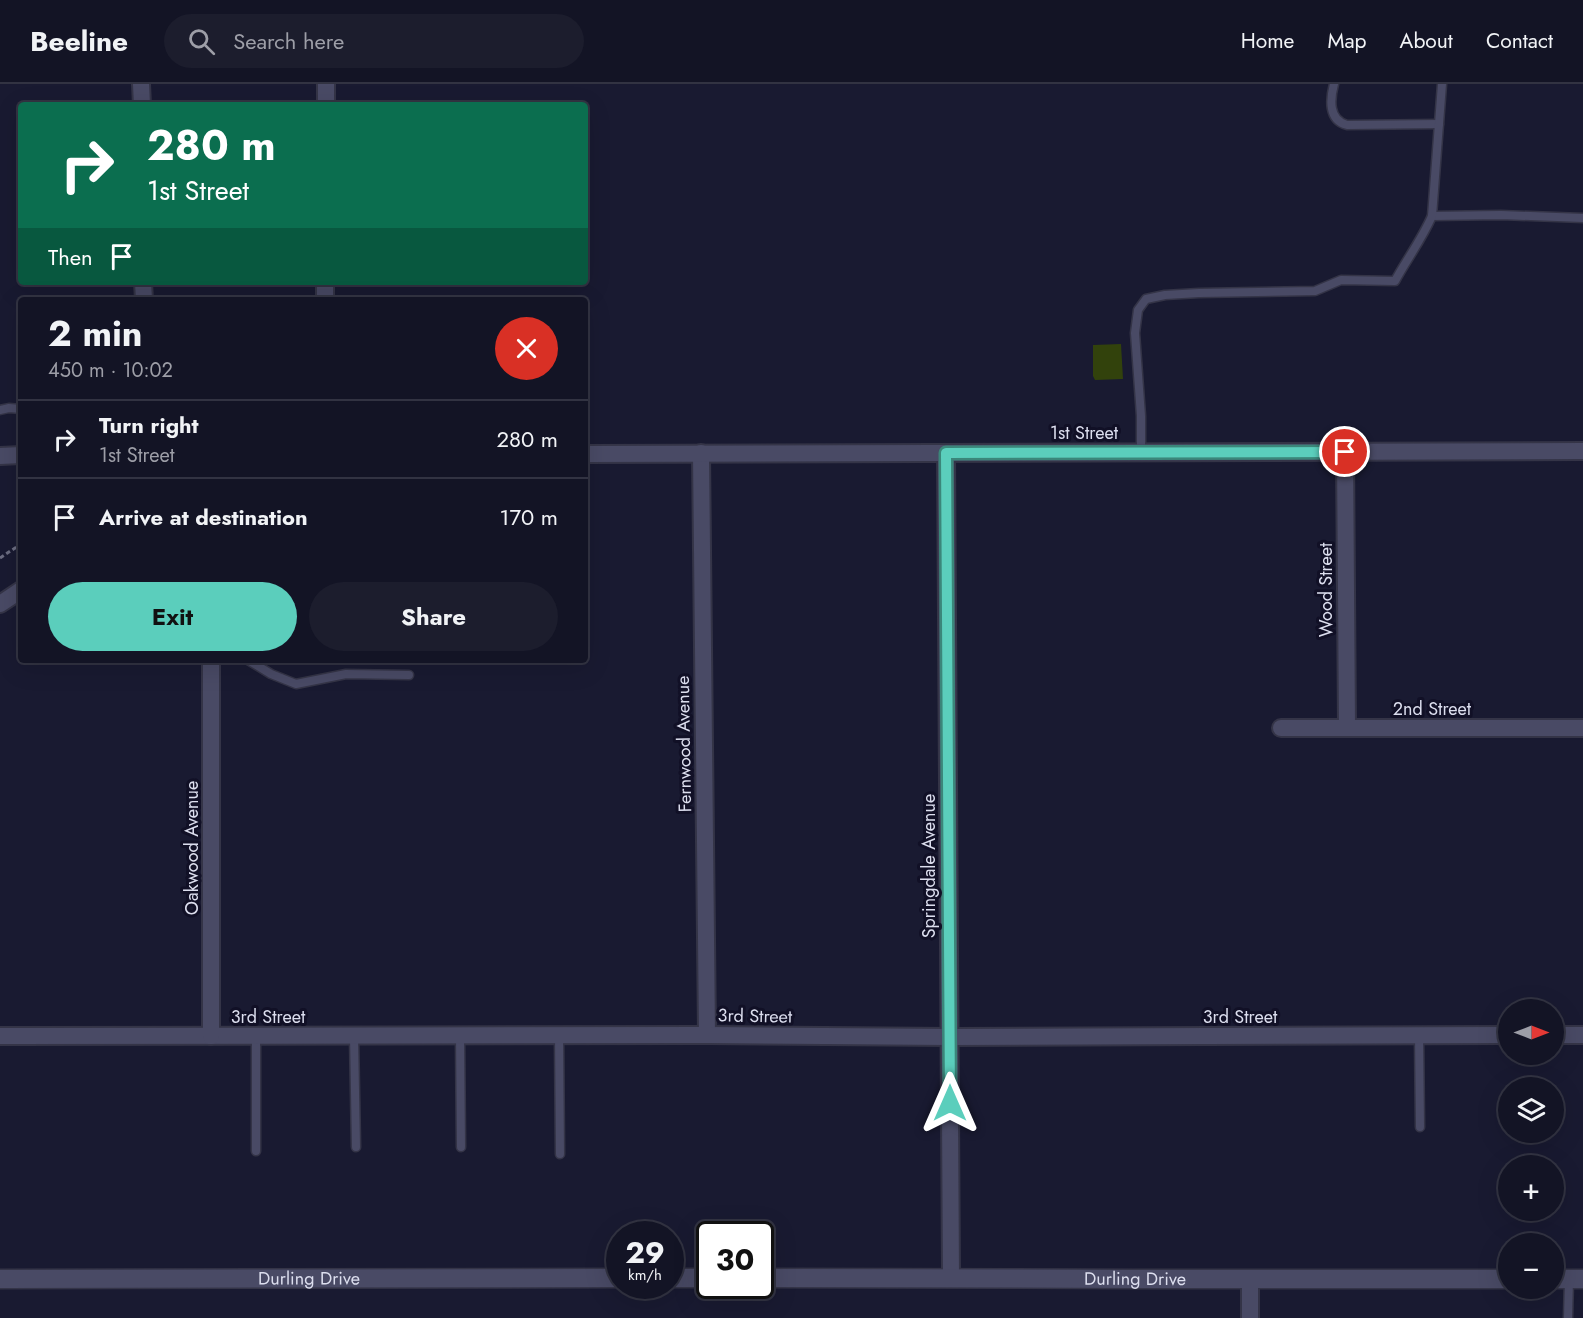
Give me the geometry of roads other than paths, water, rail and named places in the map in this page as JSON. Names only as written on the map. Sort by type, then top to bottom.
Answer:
[{"type":"street","points":[[141,84],[142,102]]},
{"type":"street","points":[[326,84],[326,102]]},
{"type":"street","name":"1st Street","points":[[588,454],[1583,451]]},
{"type":"street","name":"Wood Street","points":[[1345,452],[1347,728]]},
{"type":"street","name":"Fernwood Avenue","points":[[701,453],[707,1035]]},
{"type":"street","name":"Springdale Avenue","points":[[946,453],[951,1278]]},
{"type":"street","points":[[0,456],[18,455]]},
{"type":"street","points":[[0,604],[18,592]]},
{"type":"street","name":"Oakwood Avenue","points":[[211,663],[211,1036]]},
{"type":"street","name":"2nd Street","points":[[1281,728],[1583,728]]},
{"type":"street","name":"3rd Street","points":[[0,1036],[1498,1035]]},
{"type":"street","points":[[1564,1035],[1583,1035]]},
{"type":"street","name":"Durling Drive","points":[[0,1279],[606,1278]]},
{"type":"street","name":"Durling Drive","points":[[774,1278],[1498,1279]]},
{"type":"street","points":[[1250,1280],[1250,1318]]},
{"type":"lane","points":[[1334,84],[1331,95],[1332,110],[1340,123],[1347,125],[1439,124]]},
{"type":"lane","points":[[1141,453],[1135,333],[1138,310],[1146,299],[1164,295],[1200,293],[1315,291],[1341,280],[1395,281],[1432,216],[1442,84]]},
{"type":"lane","points":[[1432,216],[1501,215],[1583,218]]},
{"type":"lane","points":[[0,410],[18,409]]},
{"type":"lane","points":[[253,663],[271,674],[296,684],[346,674],[409,675]]},
{"type":"lane","points":[[559,1035],[560,1154]]},
{"type":"lane","points":[[1419,1035],[1420,1127]]},
{"type":"lane","points":[[256,1036],[256,1151]]},
{"type":"lane","points":[[354,1036],[356,1147]]},
{"type":"lane","points":[[460,1036],[461,1148]]},
{"type":"lane","points":[[1568,1318],[1569,1279]]}]
